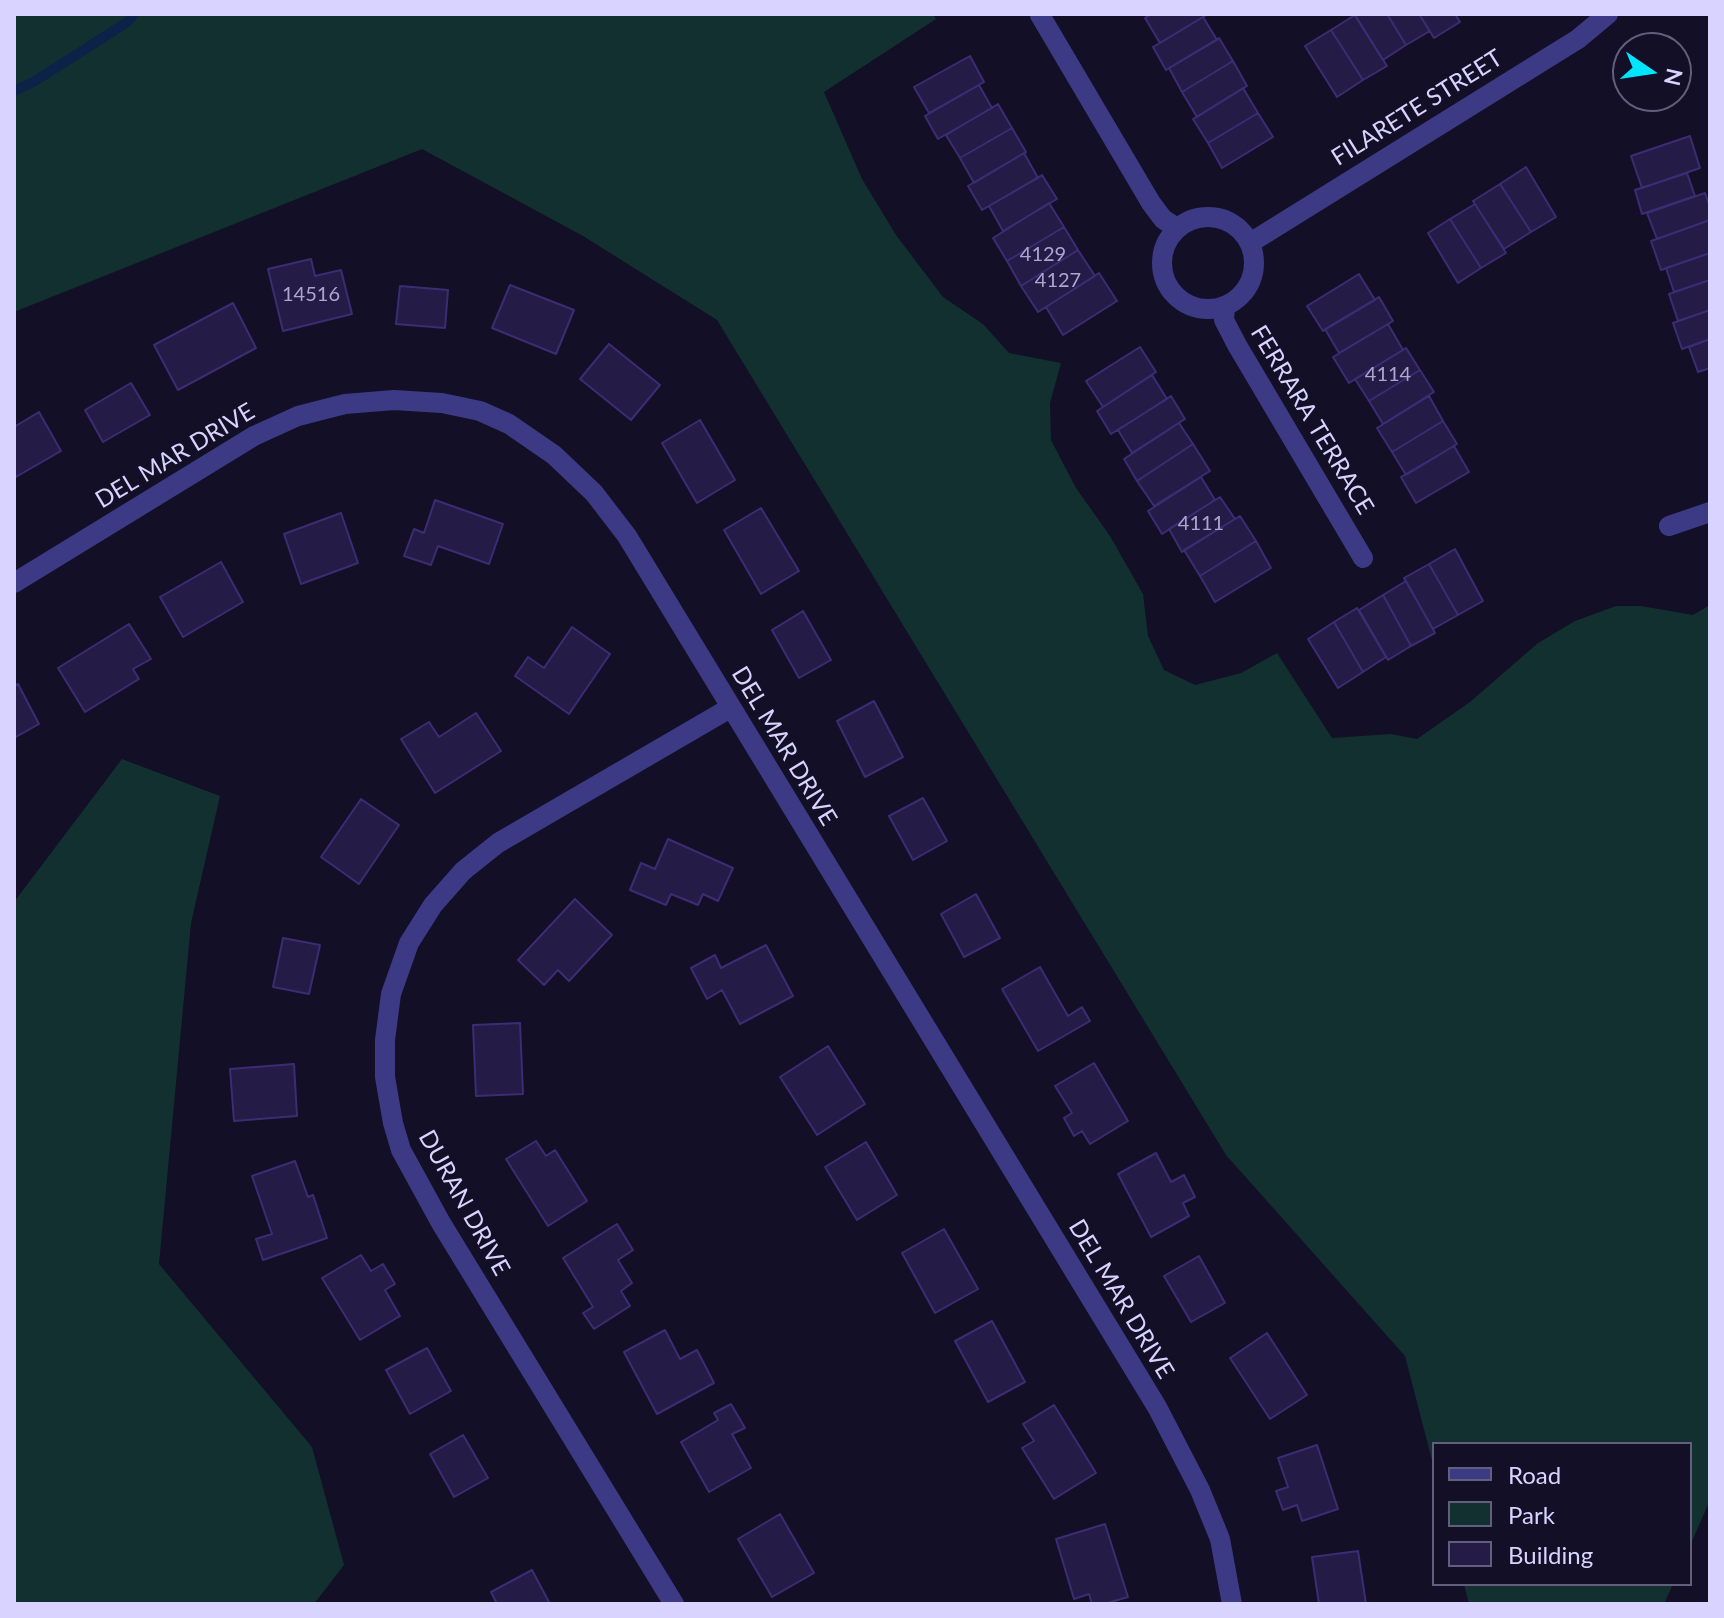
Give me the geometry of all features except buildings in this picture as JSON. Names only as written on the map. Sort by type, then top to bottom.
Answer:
[{"type":"street","name":"FILARETE STREET","points":[[1250,243],[1578,39],[1608,14]]},
{"type":"street","points":[[1040,15],[1163,219],[1177,228],[1199,217],[1214,217],[1235,225],[1250,243]]},
{"type":"street","name":"FERRARA TERRACE","points":[[1177,228],[1170,235],[1163,252],[1163,275],[1169,289],[1190,307],[1205,310],[1225,306],[1240,296],[1254,268],[1250,243]]},
{"type":"street","name":"FERRARA TERRACE","points":[[1225,306],[1224,320],[1237,345],[1363,558]]},
{"type":"street","name":"DEL MAR DRIVE","points":[[14,583],[254,436],[298,416],[345,404],[394,400],[442,403],[480,411],[509,424],[554,455],[594,493],[627,536],[1157,1407],[1200,1490],[1220,1539],[1232,1604]]},
{"type":"street","points":[[1669,526],[1710,512]]},
{"type":"street","name":"DURAN DRIVE","points":[[674,1604],[441,1223],[401,1150],[385,1077],[385,1040],[391,994],[409,943],[433,905],[463,871],[498,843],[730,708]]},
{"type":"green space","points":[[14,14],[933,14],[936,19],[824,92],[862,179],[896,235],[943,297],[983,324],[1009,353],[1061,363],[1050,403],[1051,440],[1076,488],[1110,536],[1143,594],[1148,636],[1164,670],[1195,685],[1241,673],[1277,653],[1332,738],[1391,734],[1417,739],[1470,702],[1538,643],[1575,621],[1616,606],[1641,606],[1693,615],[1710,605],[1710,1500],[1692,1541],[1692,1442],[1432,1442],[1432,1460],[1405,1356],[1226,1155],[717,320],[583,236],[422,149],[14,312]]},
{"type":"green space","points":[[122,759],[220,796],[191,923],[159,1264],[312,1447],[344,1565],[314,1604],[14,1604],[14,902]]},
{"type":"green space","points":[[1464,1586],[1672,1586],[1664,1604],[1469,1604]]},
{"type":"waterway","points":[[14,91],[126,23],[134,14]]}]
